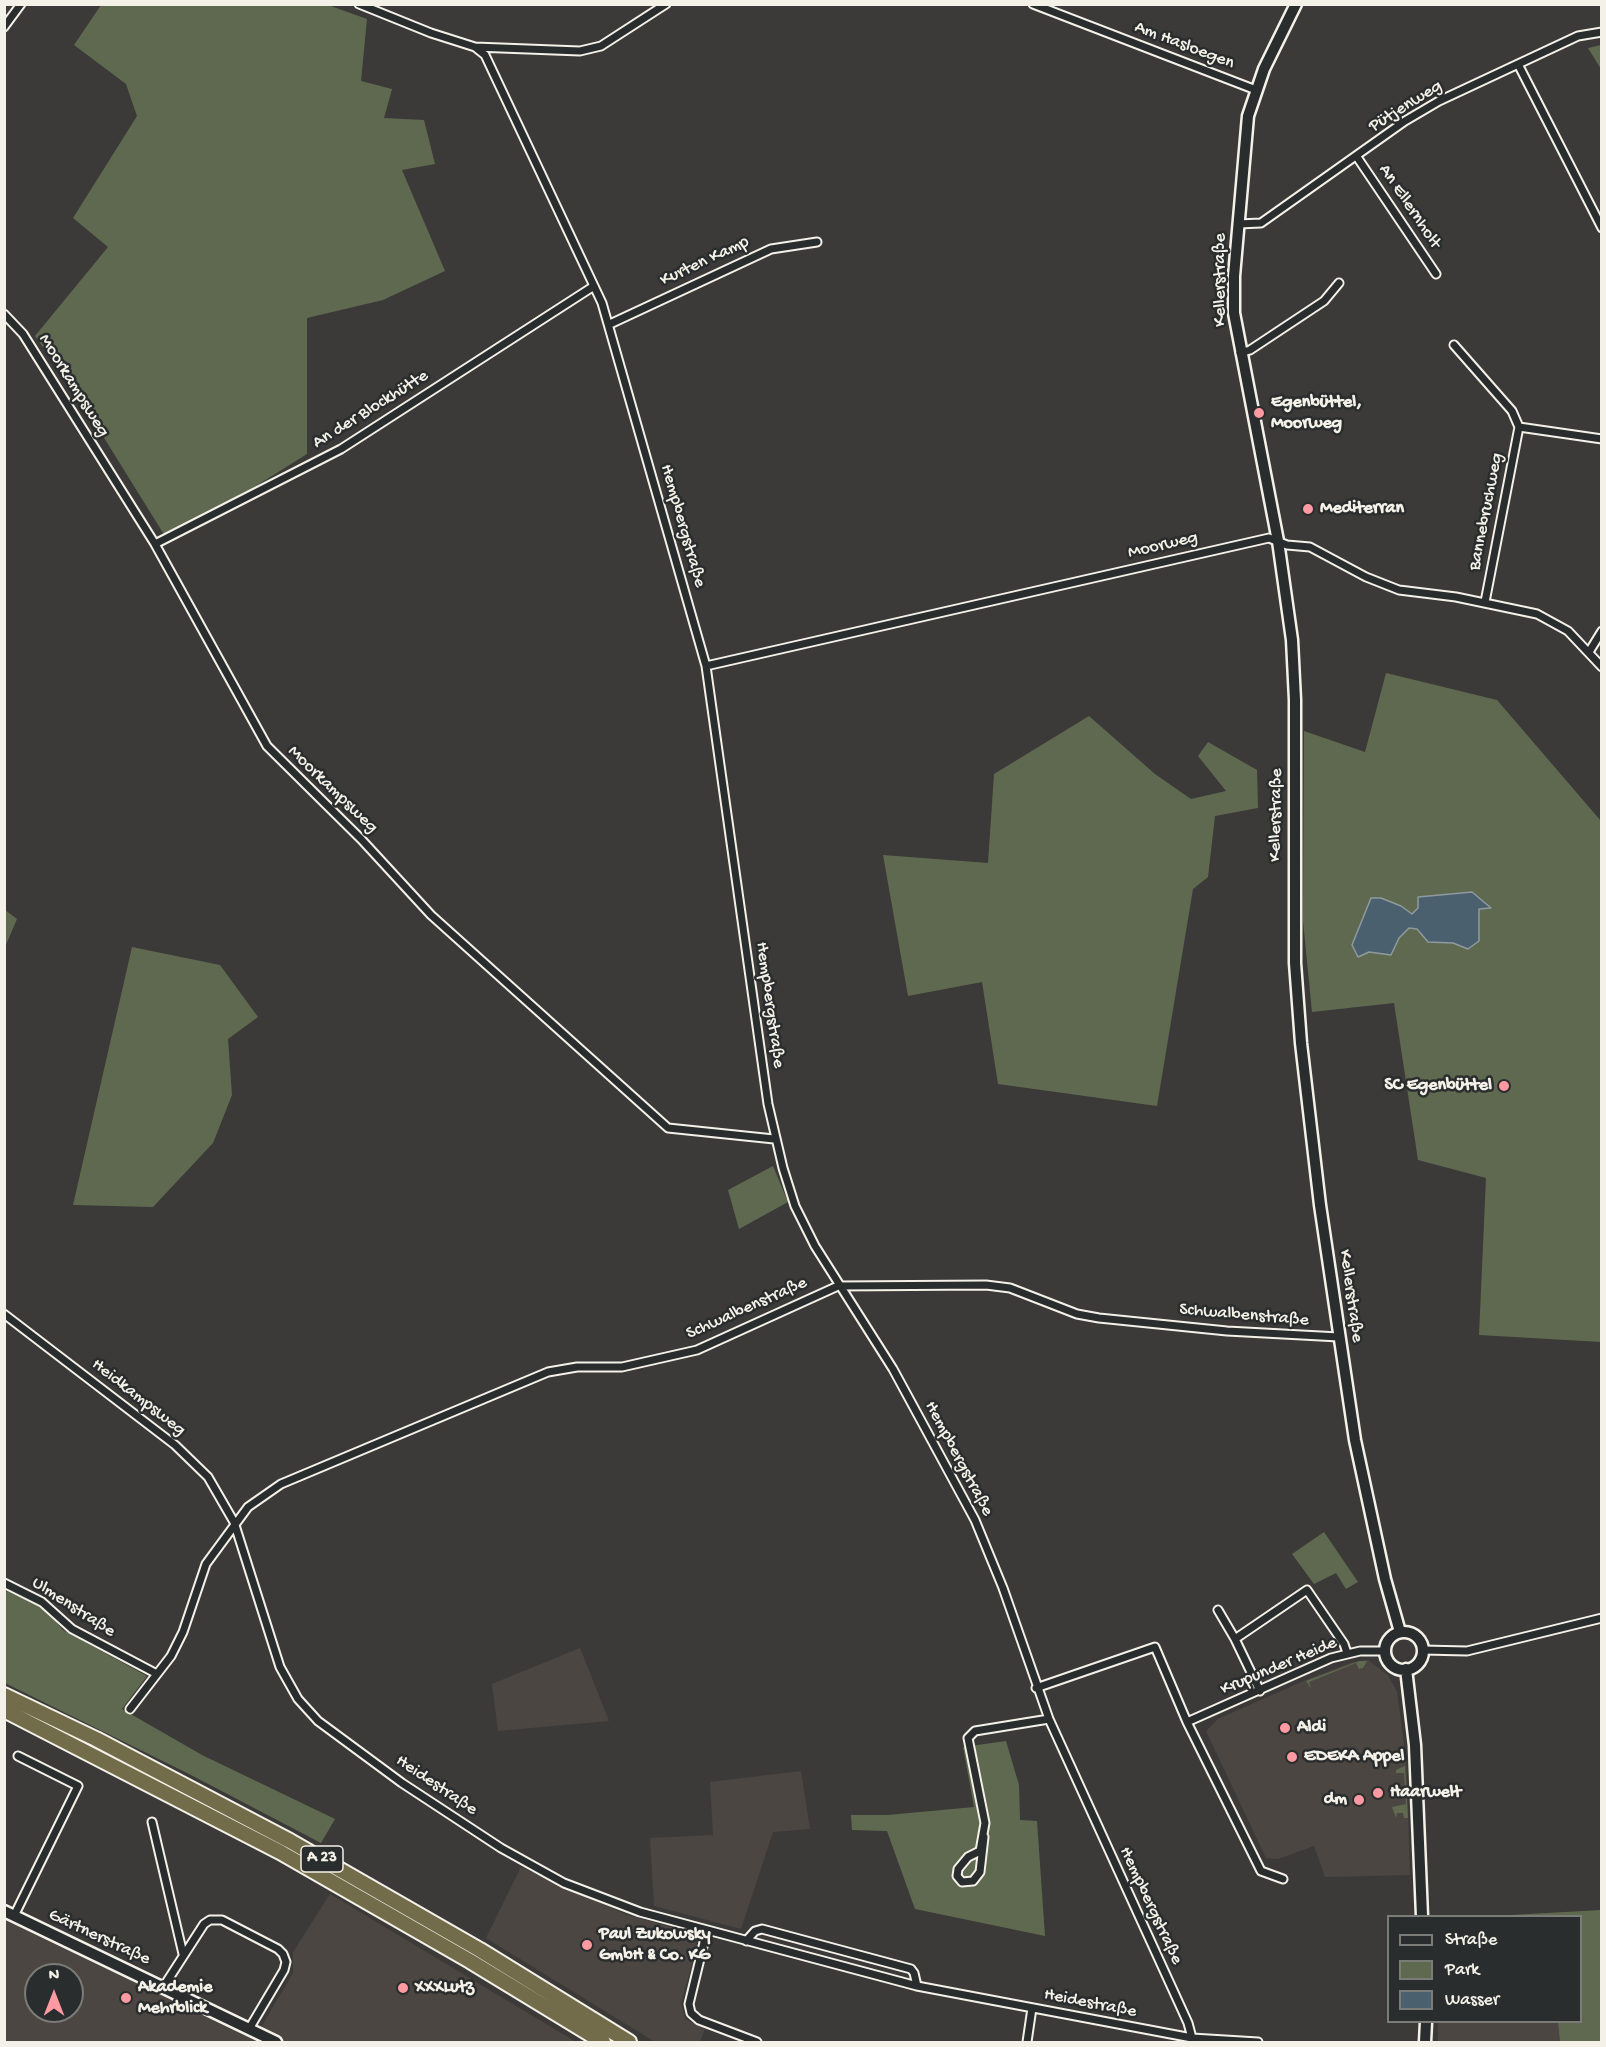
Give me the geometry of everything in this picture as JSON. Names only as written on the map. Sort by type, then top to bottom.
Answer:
[{"type":"highway","name":"A 23","points":[[4,1695],[116,1749],[308,1851],[480,1950],[629,2043]]},
{"type":"highway","name":"A 23","points":[[4,1710],[186,1802],[290,1858],[470,1961],[603,2043]]},
{"type":"main road","name":"Kellerstraße","points":[[1296,4],[1256,90],[1244,145],[1234,296],[1240,353],[1278,541],[1290,615],[1294,676],[1293,902],[1298,1015],[1339,1338],[1355,1440],[1385,1579],[1400,1632]]},
{"type":"main road","points":[[1400,1632],[1418,1638],[1423,1650],[1418,1663],[1406,1669],[1396,1668],[1388,1661],[1385,1651],[1389,1639],[1400,1632]]},
{"type":"main road","points":[[1406,1669],[1415,1745],[1422,1915]]},
{"type":"main road","name":"Gärtnerstraße","points":[[9,1913],[164,1986],[276,2043]]},
{"type":"main road","points":[[1425,2043],[1426,2023]]},
{"type":"street","points":[[4,27],[21,4]]},
{"type":"street","points":[[359,4],[394,20],[476,47],[580,51],[601,46],[666,4]]},
{"type":"street","name":"Am Hasloegen","points":[[1033,4],[1256,90]]},
{"type":"street","name":"Pütjenweg","points":[[1238,224],[1261,223],[1406,121],[1439,101],[1519,66],[1578,36],[1602,32]]},
{"type":"street","name":"Hempbergstraße","points":[[476,47],[485,56],[496,77],[610,324],[706,666],[774,1139],[795,1206],[838,1286],[893,1369],[975,1520],[1003,1588],[1048,1719],[1192,2040]]},
{"type":"street","points":[[1519,66],[1602,228]]},
{"type":"street","name":"An Ellernholt","points":[[1357,157],[1436,274]]},
{"type":"street","name":"Kurten Kamp","points":[[610,324],[760,253],[782,246],[817,242]]},
{"type":"street","points":[[1240,353],[1250,350],[1323,301],[1339,283]]},
{"type":"street","name":"An der Blockhütte","points":[[155,544],[341,449],[594,286]]},
{"type":"street","name":"Moorkampsweg","points":[[4,314],[23,334],[155,544],[267,746],[361,839],[431,915],[668,1128],[774,1139]]},
{"type":"street","points":[[1454,345],[1512,411],[1519,427],[1602,439]]},
{"type":"street","name":"Bannebruchweg","points":[[1485,602],[1519,427]]},
{"type":"street","name":"Moorweg","points":[[706,666],[1259,539],[1310,547],[1366,577],[1399,590],[1485,602],[1537,614],[1568,630],[1602,667]]},
{"type":"street","points":[[1588,652],[1602,632]]},
{"type":"street","name":"Schwalbenstraße","points":[[129,1709],[178,1644],[206,1564],[234,1522],[248,1507],[281,1484],[548,1372],[577,1367],[622,1366],[697,1350],[838,1286],[986,1285],[1010,1288],[1077,1314],[1100,1318],[1239,1332],[1339,1338]]},
{"type":"street","name":"Heidkampsweg","points":[[4,1314],[175,1445],[208,1477],[234,1522]]},
{"type":"street","name":"Heidestraße","points":[[234,1522],[280,1667],[298,1699],[318,1722],[402,1783],[501,1848],[564,1883],[640,1912],[917,1986],[1192,2040],[1258,2043]]},
{"type":"street","name":"Ulmenstraße","points":[[4,1583],[42,1602],[72,1629],[157,1674]]},
{"type":"street","points":[[1235,1639],[1307,1590],[1344,1644],[1347,1653]]},
{"type":"street","points":[[1218,1610],[1260,1691]]},
{"type":"street","points":[[1423,1650],[1467,1651],[1602,1618]]},
{"type":"street","points":[[1036,1688],[1155,1647],[1187,1722],[1261,1871],[1283,1879]]},
{"type":"street","name":"Krupunder Heide","points":[[1187,1722],[1297,1675],[1306,1668],[1347,1653],[1385,1651]]},
{"type":"street","points":[[984,1837],[980,1851],[968,1857],[958,1869],[957,1876],[962,1882],[973,1881],[980,1872],[984,1837],[985,1823],[968,1738],[975,1731],[1048,1719]]},
{"type":"street","points":[[9,1913],[78,1786],[18,1756]]},
{"type":"street","points":[[152,1822],[183,1954]]},
{"type":"street","points":[[164,1986],[204,1924],[216,1918],[283,1954],[284,1970],[249,2029]]},
{"type":"street","points":[[747,1941],[755,1931],[762,1929],[910,1969],[915,1973],[917,1986]]},
{"type":"street","points":[[707,1930],[689,2004],[692,2013],[699,2020],[757,2043]]},
{"type":"street","points":[[1027,2043],[1032,2008]]},
{"type":"shaded area","points":[[580,1648],[609,1721],[498,1731],[492,1684]]},
{"type":"shaded area","points":[[1368,1660],[1388,1675],[1397,1692],[1406,1758],[1410,1875],[1325,1877],[1314,1846],[1278,1859],[1266,1858],[1206,1731],[1218,1719],[1306,1680],[1350,1663]]},
{"type":"shaded area","points":[[801,1771],[810,1829],[773,1832],[741,1929],[654,1906],[650,1838],[713,1835],[710,1782]]},
{"type":"shaded area","points":[[521,1867],[627,1915],[683,1930],[693,1936],[697,1946],[681,2003],[685,2019],[705,2029],[700,2042],[655,2042],[486,1938]]},
{"type":"shaded area","points":[[330,1894],[576,2042],[285,2042],[260,2029],[293,1973],[293,1952]]},
{"type":"shaded area","points":[[5,1918],[218,2015],[270,2042],[5,2042]]},
{"type":"shaded area","points":[[1438,2023],[1558,2023],[1560,2042],[1438,2042]]},
{"type":"green space","points":[[101,5],[328,5],[367,19],[361,81],[392,89],[384,118],[424,120],[435,164],[402,170],[445,271],[383,300],[307,318],[307,454],[168,541],[75,391],[35,336],[108,247],[73,218],[137,116],[126,84],[74,45]]},
{"type":"green space","points":[[1602,45],[1601,69],[1588,48]]},
{"type":"green space","name":"SC Egenbüttel","points":[[1386,673],[1497,700],[1601,821],[1601,1342],[1479,1335],[1486,1178],[1418,1160],[1394,1003],[1312,1012],[1303,921],[1304,731],[1365,752]]},
{"type":"green space","points":[[1089,716],[1155,774],[1191,799],[1226,791],[1198,756],[1208,742],[1257,770],[1258,808],[1215,816],[1208,877],[1193,889],[1157,1106],[998,1084],[982,982],[908,996],[883,855],[988,863],[994,774]]},
{"type":"green space","points":[[5,910],[17,919],[5,947]]},
{"type":"green space","points":[[132,947],[220,965],[258,1017],[228,1039],[232,1095],[213,1143],[153,1207],[73,1205]]},
{"type":"green space","points":[[773,1166],[788,1202],[739,1229],[728,1190]]},
{"type":"green space","points":[[1324,1532],[1358,1582],[1346,1589],[1336,1573],[1314,1584],[1292,1554]]},
{"type":"green space","points":[[7,1591],[45,1609],[63,1630],[147,1676],[122,1709],[202,1755],[335,1819],[321,1843],[191,1775],[5,1683],[4,1597]]},
{"type":"green space","points":[[1359,1661],[1367,1661],[1363,1668],[1359,1669],[1356,1663],[1309,1682],[1311,1688],[1306,1681]]},
{"type":"green space","points":[[1006,1741],[1019,1785],[1020,1820],[1037,1821],[1045,1936],[915,1909],[887,1831],[852,1830],[851,1815],[888,1815],[974,1807],[963,1747]]},
{"type":"green space","points":[[1405,1766],[1408,1818],[1404,1818],[1403,1813],[1397,1813],[1396,1818],[1392,1807],[1406,1804],[1404,1773],[1396,1773],[1396,1770]]},
{"type":"green space","points":[[1601,1910],[1601,2042],[1560,2042],[1558,2023],[1582,2023],[1582,1915],[1511,1915]]},
{"type":"water","points":[[1472,892],[1491,908],[1479,909],[1479,941],[1468,949],[1453,943],[1428,942],[1417,929],[1409,928],[1399,938],[1391,955],[1369,952],[1358,957],[1352,945],[1371,898],[1381,898],[1401,906],[1412,914],[1418,908],[1418,897]]},
{"type":"place","name":"Egenbüttel, Moorweg","points":[[1259,413]]},
{"type":"place","name":"Mediterran","points":[[1308,509]]},
{"type":"place","name":"SC Egenbüttel","points":[[1504,1086]]},
{"type":"place","name":"Aldi","points":[[1285,1728]]},
{"type":"place","name":"EDEKA Appel","points":[[1292,1757]]},
{"type":"place","name":"Haarwelt","points":[[1378,1793]]},
{"type":"place","name":"dm","points":[[1359,1800]]},
{"type":"place","name":"Paul Zukowsky GmbH & Co. KG","points":[[587,1945]]},
{"type":"place","name":"XXXLutz","points":[[403,1988]]},
{"type":"place","name":"Akademie Mehrblick","points":[[126,1998]]}]
